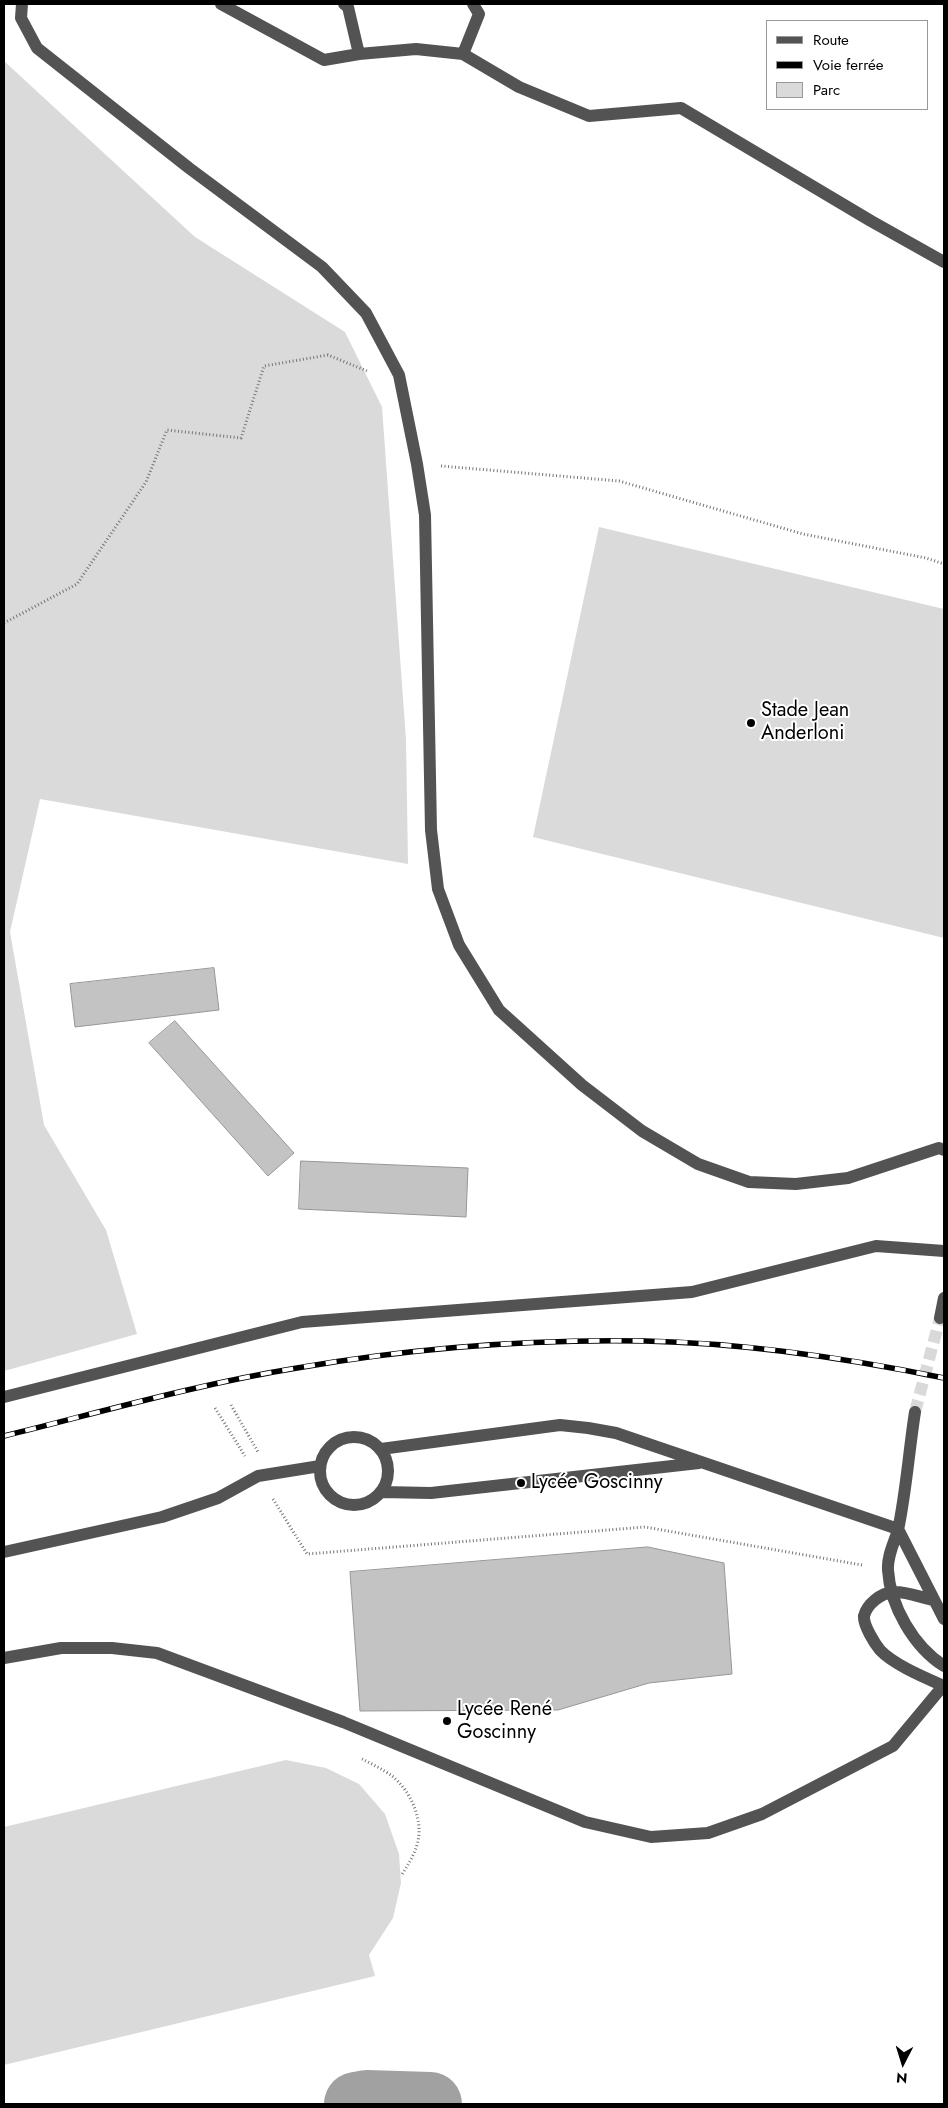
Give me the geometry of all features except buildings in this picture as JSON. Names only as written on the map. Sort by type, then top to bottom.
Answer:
[{"type":"street","points":[[22,4],[21,18],[37,48],[189,168],[322,267],[366,313],[399,375],[425,515],[431,830],[438,889],[458,945],[499,1010],[582,1085],[642,1131],[698,1164],[749,1182],[796,1184],[848,1178],[939,1148],[944,1150]]},
{"type":"street","points":[[221,4],[324,60],[359,54],[416,50],[463,54],[519,87],[589,116],[681,108],[944,262]]},
{"type":"street","points":[[344,4],[348,7],[359,54]]},
{"type":"street","points":[[463,54],[479,14],[473,4]]},
{"type":"street","points":[[4,1397],[302,1322],[692,1292],[876,1246],[944,1251]]},
{"type":"street","points":[[940,1318],[944,1298]]},
{"type":"street","points":[[915,1412],[898,1529],[889,1555],[888,1571],[900,1614],[913,1636],[934,1660],[944,1666]]},
{"type":"street","points":[[381,1449],[560,1425],[616,1434],[704,1462],[898,1529],[944,1619]]},
{"type":"street","points":[[350,1437],[362,1438],[372,1442],[381,1449],[389,1470],[388,1482],[374,1500],[364,1505],[352,1506],[341,1503],[324,1488],[320,1478],[320,1466],[330,1446],[350,1437]]},
{"type":"street","points":[[382,1492],[431,1493],[587,1477],[704,1462]]},
{"type":"street","points":[[4,1552],[162,1517],[218,1498],[258,1476],[320,1466]]},
{"type":"street","points":[[4,1658],[61,1648],[112,1648],[157,1653],[343,1722],[585,1822],[651,1837],[708,1833],[762,1814],[892,1746],[944,1686],[897,1663],[880,1650],[866,1624],[864,1616],[869,1606],[878,1597],[893,1592],[934,1600]]},
{"type":"path","points":[[4,623],[77,584],[146,482],[167,430],[241,438],[264,366],[328,355],[400,384]]},
{"type":"path","points":[[417,464],[619,481],[803,534],[926,558],[944,564]]},
{"type":"path","points":[[231,1405],[260,1455]]},
{"type":"path","points":[[215,1408],[240,1447]]},
{"type":"path","points":[[258,1476],[307,1554],[644,1527],[857,1563]]},
{"type":"path","points":[[356,1757],[393,1777],[409,1797],[419,1818],[418,1840],[411,1860],[401,1876]]},
{"type":"green space","points":[[4,61],[195,237],[345,332],[382,407],[406,740],[408,864],[40,799],[10,932],[44,1125],[106,1230],[137,1334],[4,1371]]},
{"type":"green space","name":"Stade Jean Anderloni","points":[[599,527],[944,609],[944,938],[533,837]]},
{"type":"green space","points":[[286,1760],[326,1768],[359,1784],[385,1814],[399,1854],[401,1883],[393,1918],[369,1955],[375,1976],[4,2065],[4,1827]]},
{"type":"waterway","points":[[356,2104],[367,2102],[430,2104]]},
{"type":"tunnel","points":[[915,1412],[940,1318]]},
{"type":"railway","points":[[4,1436],[150,1399],[260,1375],[384,1355],[514,1343],[645,1341],[758,1348],[833,1358],[944,1378]]},
{"type":"place","name":"Stade Jean Anderloni","points":[[751,723]]},
{"type":"place","name":"Lycée Goscinny","points":[[521,1483]]},
{"type":"place","name":"Lycée René Goscinny","points":[[447,1721]]}]
